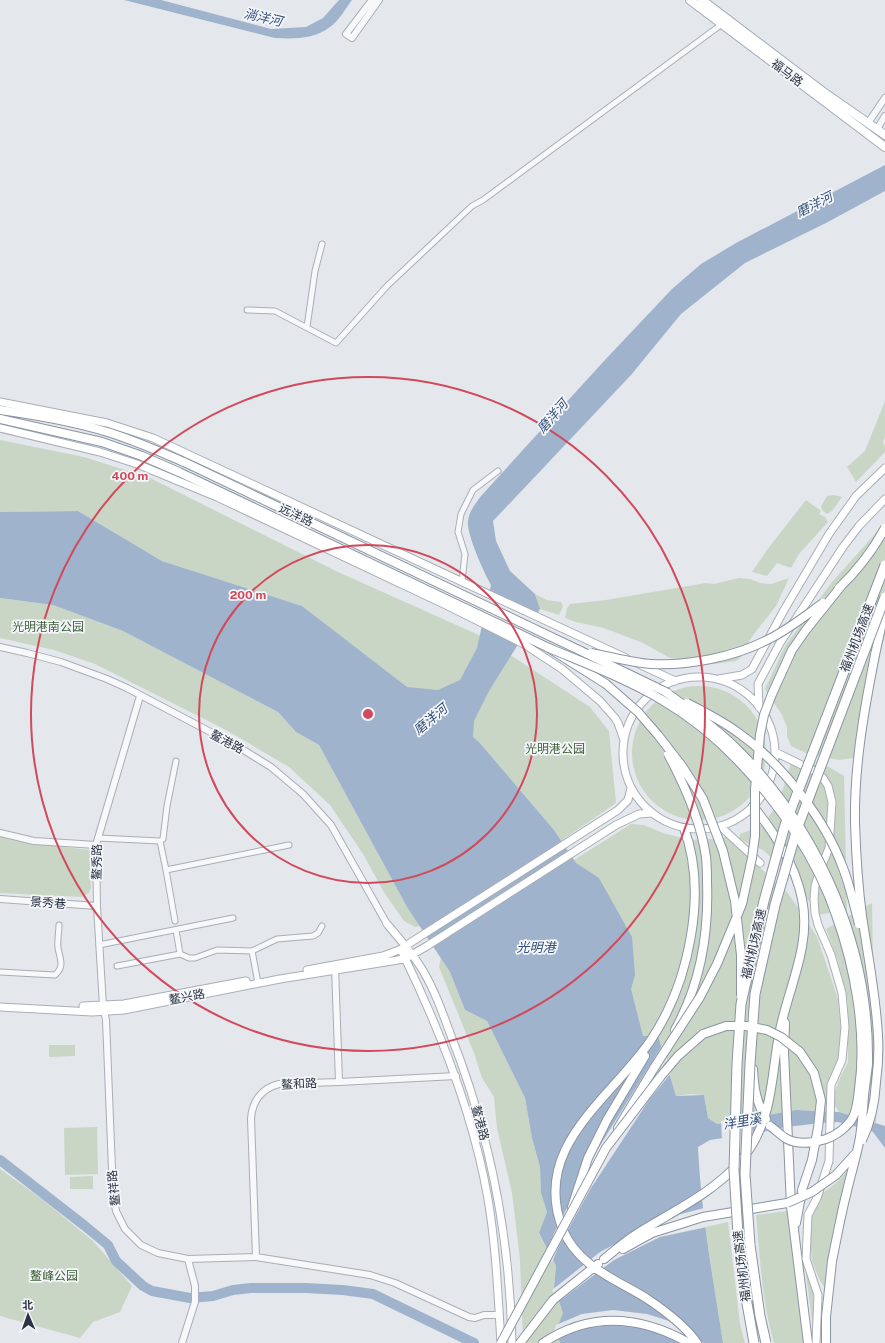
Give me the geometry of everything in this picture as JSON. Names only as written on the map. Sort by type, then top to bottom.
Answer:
[{"type":"highway","name":"福州机场高速","points":[[754,1343],[744,1292],[738,1235],[734,1170],[736,1064],[741,1004],[764,902],[785,824],[885,565]]},
{"type":"highway","name":"福州机场高速","points":[[766,1343],[760,1316],[750,1245],[745,1174],[755,994],[775,905],[797,829],[885,597]]},
{"type":"main road","name":"福马路","points":[[690,0],[885,147]]},
{"type":"main road","name":"福马路","points":[[702,0],[822,92],[885,135]]},
{"type":"main road","points":[[0,403],[30,414]]},
{"type":"main road","points":[[0,403],[107,422],[153,438],[675,681]]},
{"type":"main road","name":"远洋路","points":[[0,410],[30,414],[104,431],[165,454],[580,651]]},
{"type":"main road","name":"远洋路","points":[[0,419],[102,442],[142,456],[179,472],[549,648]]},
{"type":"main road","points":[[0,424],[28,426]]},
{"type":"main road","points":[[0,428],[100,452],[137,464],[216,497],[448,606],[524,644],[562,669],[600,701],[615,718],[624,740]]},
{"type":"main road","points":[[716,679],[742,675],[752,669],[784,610],[829,534],[856,496],[885,468]]},
{"type":"main road","points":[[759,707],[758,684],[780,644],[843,547],[859,526],[885,499]]},
{"type":"main road","points":[[654,1068],[700,997],[717,964],[742,904],[755,836],[756,782],[760,734],[764,715],[772,694],[792,650],[842,585],[873,550],[885,528]]},
{"type":"main road","points":[[580,651],[651,664],[690,662],[728,655],[766,640],[798,622],[827,600],[842,585]]},
{"type":"main road","points":[[604,1259],[652,1233],[703,1217],[787,1203],[812,1192],[836,1175],[845,1166],[853,1156],[865,1133],[875,1101],[878,1038],[858,876],[855,823],[856,777],[864,711],[885,609]]},
{"type":"main road","points":[[549,648],[606,684],[638,712],[682,766],[703,799],[723,852],[735,902],[741,955],[741,1004]]},
{"type":"main road","points":[[549,648],[604,671],[663,700],[720,743],[744,766],[771,799],[804,845],[821,878],[836,913],[850,956],[861,1031],[862,1069],[853,1117],[842,1130],[828,1139],[804,1143],[788,1140],[770,1126],[758,1105],[754,1085],[752,1044]]},
{"type":"main road","points":[[580,651],[703,711],[740,734],[765,755],[786,777],[813,811],[827,834],[843,868],[870,965]]},
{"type":"main road","points":[[702,677],[716,679],[732,685],[742,691],[759,707],[768,721],[773,736],[775,752],[774,767],[770,781],[763,794],[753,806],[738,818],[720,826],[702,829],[684,828],[667,822],[651,813],[640,802],[626,777],[622,752],[624,740],[630,720],[641,703],[657,690],[675,681],[689,678],[702,677]]},
{"type":"main road","points":[[664,691],[701,718],[740,751],[780,797],[820,861],[836,897],[858,966],[867,1032],[868,1065],[860,1138],[832,1261],[826,1317],[826,1343]]},
{"type":"main road","points":[[501,1343],[606,1148],[677,1027],[691,997],[698,972],[704,946],[708,903],[706,857],[699,828],[685,789],[658,735]]},
{"type":"main road","points":[[775,752],[814,771],[823,778],[828,786],[832,802],[829,848],[819,872],[815,886],[814,899],[818,925],[831,955],[842,993],[845,1027],[842,1060],[831,1085],[829,1161],[817,1198],[808,1215],[806,1259],[818,1295],[816,1343]]},
{"type":"main road","points":[[371,961],[403,947],[618,810],[628,800],[631,788]]},
{"type":"main road","points":[[520,1343],[553,1300],[634,1236],[698,1198],[720,1182],[740,1162],[755,1139],[765,1113],[779,1034],[801,952],[804,928],[803,900],[796,876],[786,853],[753,806]]},
{"type":"main road","points":[[371,961],[409,956],[616,825],[639,814],[651,813]]},
{"type":"main road","points":[[720,826],[760,862]]},
{"type":"main road","points":[[568,1217],[588,1158],[607,1120],[649,1050],[675,993],[684,968],[690,941],[694,894],[690,849],[684,828]]},
{"type":"main road","name":"鳌港路","points":[[387,924],[428,980],[465,1071],[484,1134],[497,1195],[505,1248],[511,1309],[512,1343]]},
{"type":"main road","name":"鳌港路","points":[[409,956],[419,985],[456,1076],[476,1145],[492,1224],[501,1343]]},
{"type":"main road","name":"鳌兴路","points":[[0,1002],[124,1010],[258,981],[371,961]]},
{"type":"main road","points":[[788,996],[784,1052],[791,1206],[808,1343]]},
{"type":"main road","name":"鳌兴路","points":[[0,1007],[92,1012],[104,1008]]},
{"type":"main road","points":[[664,1018],[651,1040],[635,1062],[593,1107],[580,1123],[567,1144],[559,1166],[556,1188],[557,1210],[564,1231],[571,1243],[590,1265],[609,1278],[646,1298],[674,1318],[697,1343]]},
{"type":"main road","points":[[606,1148],[678,1056],[703,1034],[726,1026],[746,1026],[767,1030],[781,1037],[800,1052],[814,1073],[821,1100],[812,1160],[802,1190],[797,1215],[795,1234],[796,1250]]},
{"type":"main road","points":[[544,1343],[573,1328],[598,1322],[622,1321],[647,1325],[671,1333],[689,1343]]},
{"type":"street","points":[[372,0],[349,36],[379,0]]},
{"type":"street","points":[[247,310],[275,311],[336,342],[387,286],[472,206],[483,200],[722,24]]},
{"type":"street","points":[[868,123],[885,98]]},
{"type":"street","points":[[876,129],[885,116]]},
{"type":"street","points":[[307,327],[314,271],[322,244]]},
{"type":"street","points":[[462,581],[465,554],[458,532],[461,514],[473,490],[498,471]]},
{"type":"street","name":"鳌港路","points":[[0,647],[32,654],[75,667],[112,682],[256,757],[277,772],[297,788],[315,806],[336,832],[387,924]]},
{"type":"street","name":"鳌秀路","points":[[104,1008],[97,906],[96,845],[140,696]]},
{"type":"street","points":[[175,921],[160,841],[163,839],[167,806],[176,761]]},
{"type":"street","points":[[0,833],[34,841],[96,845]]},
{"type":"street","points":[[98,838],[160,841]]},
{"type":"street","points":[[166,870],[289,845]]},
{"type":"street","name":"景秀巷","points":[[0,900],[97,906]]},
{"type":"street","points":[[99,945],[233,918]]},
{"type":"street","points":[[0,972],[57,974],[60,970],[61,964],[58,947],[60,925]]},
{"type":"street","points":[[117,966],[180,954],[189,958],[195,958],[217,950],[252,951],[269,942],[283,938],[313,936],[318,933],[322,926]]},
{"type":"street","points":[[176,930],[180,954]]},
{"type":"street","points":[[252,951],[258,981]]},
{"type":"street","points":[[335,967],[339,1082]]},
{"type":"street","name":"鳌祥路","points":[[104,1008],[113,1194],[116,1211],[125,1230],[141,1245],[158,1253],[188,1259],[256,1257],[378,1277],[395,1283],[469,1317],[475,1318],[484,1315],[499,1314]]},
{"type":"street","name":"鳌和路","points":[[256,1257],[251,1119],[254,1104],[264,1091],[273,1086],[456,1076]]},
{"type":"street","points":[[182,1343],[193,1313],[195,1302],[195,1291],[188,1259]]},
{"type":"green space","points":[[885,401],[885,436],[883,443],[885,446],[885,452],[856,482],[847,467],[865,451]]},
{"type":"green space","name":"光明港公园","points":[[0,440],[84,457],[150,478],[338,572],[481,636],[590,707],[609,731],[616,803],[561,841],[554,830],[479,742],[357,650],[302,606],[162,561],[78,511],[0,512]]},
{"type":"green space","points":[[834,495],[842,497],[832,511],[827,514],[822,510],[821,506],[827,496]]},
{"type":"green space","points":[[806,500],[821,511],[819,514],[825,517],[828,522],[799,554],[791,568],[777,563],[767,576],[752,572],[767,550]]},
{"type":"green space","points":[[885,523],[885,634],[870,696],[860,757],[839,760],[808,754],[791,746],[787,736],[787,727],[782,715],[765,689],[785,646],[832,582]]},
{"type":"green space","points":[[739,578],[771,584],[789,578],[776,606],[751,638],[742,656],[736,661],[714,664],[670,658],[643,643],[604,628],[565,618],[567,608],[570,604],[606,600],[706,583],[714,584]]},
{"type":"green space","points":[[535,594],[547,600],[561,602],[563,606],[559,615],[540,609]]},
{"type":"green space","name":"光明港南公园","points":[[0,598],[53,605],[123,631],[278,712],[296,732],[319,745],[407,907],[420,926],[415,927],[404,921],[385,894],[363,854],[330,805],[289,767],[226,730],[95,664],[54,650],[0,638]]},
{"type":"green space","points":[[706,686],[731,694],[742,701],[751,710],[761,727],[765,740],[765,766],[761,779],[751,796],[742,805],[725,815],[712,819],[692,820],[667,812],[656,805],[647,796],[637,779],[633,766],[632,746],[640,721],[647,710],[656,701],[673,691],[686,687]]},
{"type":"green space","points":[[792,760],[829,767],[844,776],[847,910],[817,915],[815,909],[792,877],[763,850],[739,839],[740,834],[760,826],[768,818],[778,802]]},
{"type":"green space","points":[[631,824],[644,825],[663,833],[690,840],[726,837],[787,892],[801,912],[817,937],[838,999],[842,1042],[838,1063],[827,1083],[826,1111],[796,1110],[717,1124],[708,1118],[704,1095],[691,1094],[676,1096],[658,1037],[643,1036],[630,989],[635,975],[574,860]]},
{"type":"green space","points":[[0,836],[38,844],[90,850],[91,888],[89,893],[82,897],[0,893]]},
{"type":"green space","points":[[872,903],[876,1123],[839,1112],[835,1106],[835,1092],[848,1062],[848,1003],[838,961],[826,929]]},
{"type":"green space","points":[[441,957],[450,972],[465,1010],[487,1021],[525,1098],[532,1138],[540,1167],[541,1193],[547,1212],[539,1234],[556,1266],[554,1287],[563,1313],[556,1330],[560,1343],[523,1343],[520,1259],[512,1193],[497,1128],[494,1097],[482,1078],[474,1053],[439,967]]},
{"type":"green space","points":[[49,1045],[75,1045],[75,1056],[49,1057]]},
{"type":"green space","points":[[97,1127],[98,1174],[65,1175],[64,1128]]},
{"type":"green space","name":"鳌峰公园","points":[[0,1169],[43,1200],[93,1241],[132,1286],[120,1312],[93,1322],[80,1338],[0,1316]]},
{"type":"green space","points":[[848,1170],[831,1243],[825,1288],[819,1279],[812,1261],[810,1240],[811,1214],[819,1196],[835,1184]]},
{"type":"green space","points":[[93,1176],[93,1189],[70,1189],[70,1177]]},
{"type":"green space","points":[[804,1203],[801,1213],[796,1264],[806,1343],[774,1343],[764,1296],[756,1215],[788,1211]]},
{"type":"green space","points":[[728,1222],[740,1324],[745,1343],[723,1343],[705,1227]]},
{"type":"green space","points":[[805,1267],[813,1287],[813,1328]]},
{"type":"water","points":[[124,0],[161,0],[271,29],[306,27],[323,18],[339,0],[352,0],[336,22],[324,31],[304,37],[275,38]]},
{"type":"water","name":"光明港","points":[[885,165],[885,191],[826,223],[745,263],[681,314],[631,375],[493,521],[496,541],[510,571],[535,594],[540,609],[489,691],[474,721],[473,737],[479,742],[554,830],[576,863],[599,878],[632,937],[635,975],[631,989],[643,1036],[658,1036],[676,1096],[704,1095],[708,1118],[717,1124],[796,1110],[839,1112],[885,1126],[885,1148],[873,1132],[838,1122],[786,1127],[710,1140],[698,1147],[711,1270],[723,1343],[560,1343],[556,1330],[563,1313],[554,1287],[556,1266],[539,1233],[547,1212],[541,1193],[540,1167],[532,1138],[525,1098],[487,1021],[465,1010],[450,972],[407,907],[319,745],[296,732],[278,712],[123,631],[53,605],[0,598],[0,512],[78,511],[162,561],[302,606],[407,687],[438,690],[460,680],[477,648],[491,585],[476,553],[468,527],[470,514],[481,496],[672,289],[701,264],[736,243]]},
{"type":"pier","points":[[486,597],[536,620],[524,639],[481,618]]},
{"type":"pier","points":[[663,1044],[667,1060],[660,1072],[668,1063],[671,1073],[649,1100],[591,1188],[559,1246],[552,1262],[546,1251],[554,1233],[596,1152]]},
{"type":"pier","points":[[753,1116],[753,1136],[722,1140],[721,1121]]},
{"type":"pier","points":[[704,1208],[707,1227],[660,1237],[614,1260],[557,1303],[552,1290],[600,1252],[662,1219]]},
{"type":"pier","points":[[613,1310],[647,1314],[669,1321],[703,1343],[683,1343],[636,1324],[584,1326],[556,1338],[554,1331],[556,1325],[582,1314]]},
{"type":"waterway","points":[[0,1160],[108,1245],[116,1261],[143,1286],[152,1291],[190,1298],[213,1296],[233,1290],[251,1288],[306,1288],[343,1290],[373,1294],[474,1343]]},
{"type":"water label","name":"淌洋河","points":[[263,17]]},
{"type":"water label","name":"磨洋河","points":[[814,204]]},
{"type":"water label","name":"磨洋河","points":[[552,416]]},
{"type":"water label","name":"磨洋河","points":[[430,719]]},
{"type":"water label","name":"洋里溪","points":[[742,1121]]}]
